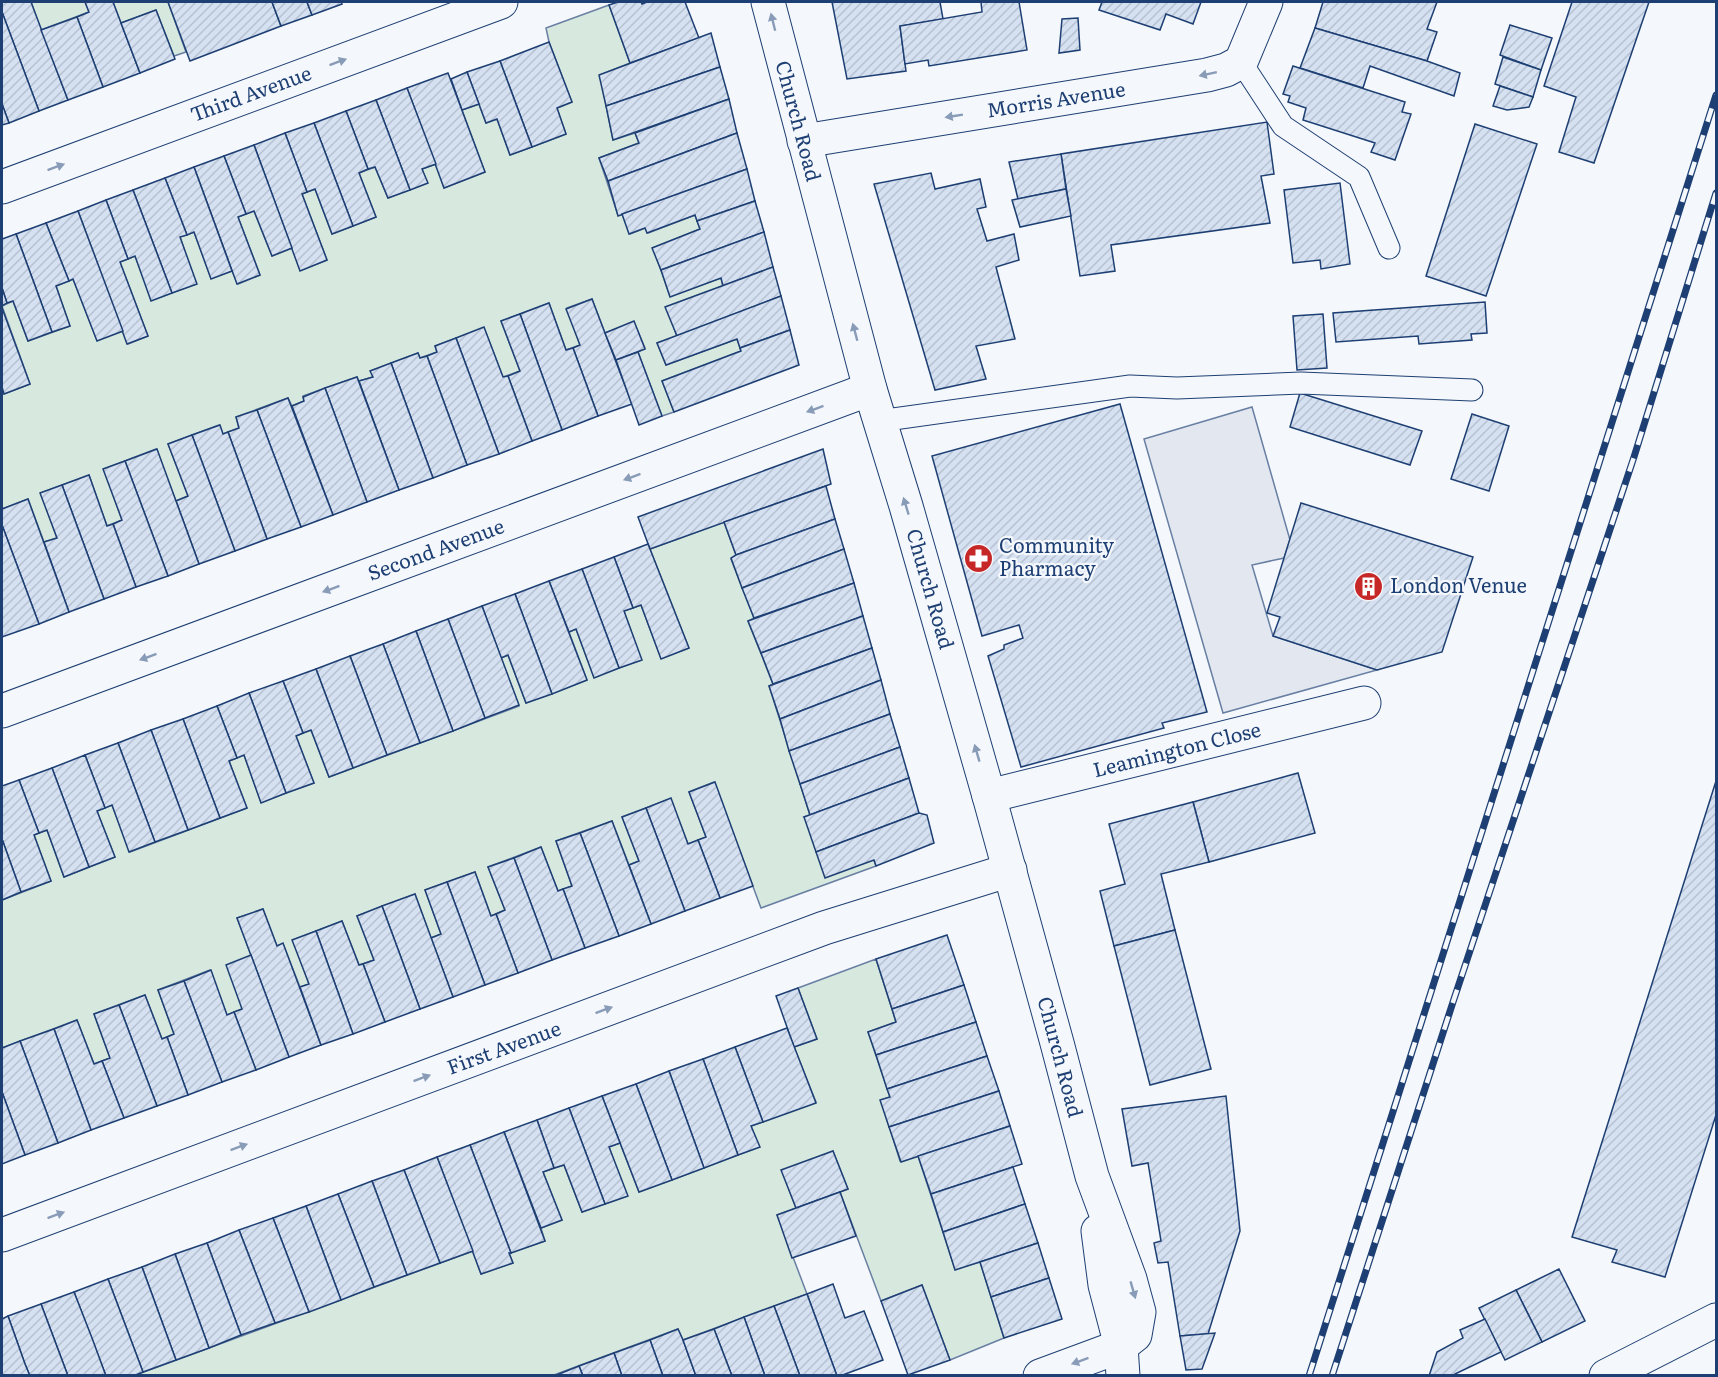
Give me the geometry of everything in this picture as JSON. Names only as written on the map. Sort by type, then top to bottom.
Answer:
[{"type":"street","name":"Third Avenue","points":[[2,187],[501,2]]},
{"type":"street","name":"Church Road","points":[[768,2],[870,389],[906,506],[1010,870],[1092,1176],[1105,1285],[1122,1360]]},
{"type":"street","points":[[1241,62],[1266,2]]},
{"type":"street","name":"Morris Avenue","points":[[804,141],[1207,75],[1226,70],[1241,62]]},
{"type":"street","name":"Second Avenue","points":[[2,711],[870,389]]},
{"type":"street","name":"Leamington Close","points":[[989,796],[1364,703]]},
{"type":"street","name":"First Avenue","points":[[2,1235],[825,928],[1010,870]]},
{"type":"street","points":[[1606,1376],[1716,1320]]},
{"type":"street","points":[[1040,1376],[1122,1360]]},
{"type":"lane","points":[[1241,62],[1283,126],[1359,177],[1389,248]]},
{"type":"lane","points":[[879,421],[1130,386],[1177,388],[1301,383],[1472,390]]},
{"type":"shaded area","points":[[31,2],[85,2],[89,12],[41,30]]},
{"type":"shaded area","points":[[113,2],[168,2],[186,52],[174,56],[156,10],[121,23]]},
{"type":"shaded area","points":[[609,5],[630,63],[600,75],[613,140],[635,133],[639,143],[599,158],[618,215],[622,214],[630,234],[645,228],[648,233],[695,215],[700,229],[653,248],[670,296],[721,278],[723,286],[666,307],[677,336],[657,343],[666,365],[737,339],[741,351],[662,381],[674,412],[662,416],[638,352],[645,348],[634,322],[605,333],[592,299],[567,308],[580,345],[566,350],[549,303],[501,321],[520,371],[503,377],[484,328],[435,346],[437,352],[420,358],[418,353],[371,371],[373,377],[359,381],[357,377],[303,396],[304,401],[292,406],[288,398],[236,417],[239,428],[223,434],[219,425],[168,444],[188,496],[176,501],[156,449],[104,469],[122,520],[107,526],[89,475],[41,493],[57,538],[44,542],[28,499],[2,509],[2,387],[4,394],[30,384],[2,306],[13,301],[28,341],[70,326],[56,286],[73,279],[97,340],[123,331],[128,344],[148,336],[120,262],[135,256],[152,300],[196,284],[180,237],[194,232],[211,278],[232,271],[238,284],[260,275],[238,217],[254,211],[272,256],[292,248],[301,270],[327,260],[302,194],[315,189],[332,234],[376,217],[359,173],[375,167],[388,198],[427,183],[422,169],[436,164],[444,188],[485,172],[462,110],[479,104],[486,123],[497,119],[510,155],[566,134],[557,108],[572,102],[549,42],[546,28]]},
{"type":"shaded area","points":[[1252,407],[1290,540],[1284,558],[1252,565],[1273,636],[1377,670],[1223,713],[1144,439]]},
{"type":"shaded area","points":[[724,522],[736,555],[731,559],[754,618],[748,621],[773,684],[769,686],[810,815],[804,817],[874,860],[876,866],[761,908],[714,782],[689,792],[706,837],[688,844],[670,799],[622,817],[639,861],[629,865],[612,821],[556,841],[572,886],[558,891],[541,847],[488,867],[505,910],[491,916],[475,872],[425,890],[441,934],[431,938],[415,894],[357,916],[374,960],[359,965],[342,921],[293,940],[309,984],[300,987],[283,944],[277,946],[263,909],[237,918],[251,955],[242,1009],[227,1015],[210,970],[158,990],[174,1034],[162,1039],[145,995],[94,1014],[110,1058],[94,1064],[77,1020],[2,1048],[2,900],[51,881],[34,835],[47,830],[64,877],[115,857],[97,811],[112,805],[130,852],[247,808],[229,761],[244,755],[261,802],[314,783],[296,736],[311,730],[329,777],[519,706],[501,658],[508,655],[526,703],[587,680],[569,632],[576,629],[594,677],[641,660],[624,611],[641,605],[661,658],[689,648],[650,549]]},
{"type":"shaded area","points":[[876,959],[896,1022],[868,1032],[890,1097],[881,1100],[900,1161],[918,1156],[955,1269],[980,1262],[1004,1338],[950,1360],[922,1285],[881,1301],[840,1192],[848,1189],[833,1151],[782,1171],[796,1208],[777,1215],[807,1294],[683,1340],[678,1329],[554,1375],[133,1376],[473,1251],[481,1274],[513,1263],[509,1253],[545,1241],[541,1228],[562,1220],[543,1172],[564,1165],[582,1212],[627,1196],[609,1147],[620,1143],[639,1192],[759,1147],[751,1126],[816,1102],[794,1047],[817,1039],[798,988]]},
{"type":"building","points":[[2,2],[31,2],[68,100],[39,111],[2,12]]},
{"type":"building","points":[[85,2],[113,2],[140,73],[103,87],[77,17],[89,12]]},
{"type":"building","points":[[168,2],[272,2],[281,26],[190,61]]},
{"type":"building","points":[[272,2],[307,2],[312,15],[281,26]]},
{"type":"building","points":[[307,2],[341,2],[342,4],[312,15]]},
{"type":"building","points":[[618,2],[641,2],[642,4],[685,2],[699,38],[630,63],[609,5]]},
{"type":"building","points":[[832,2],[940,2],[943,19],[900,26],[906,71],[847,79]]},
{"type":"building","points":[[981,2],[1019,2],[1027,50],[929,66],[928,60],[905,64],[900,26],[982,12]]},
{"type":"building","points":[[1102,2],[1201,2],[1193,24],[1166,14],[1160,30],[1099,10]]},
{"type":"building","points":[[1323,2],[1437,2],[1427,29],[1437,32],[1427,61],[1315,28]]},
{"type":"building","points":[[1572,2],[1649,2],[1594,163],[1559,152],[1576,97],[1544,86]]},
{"type":"building","points":[[156,10],[175,59],[140,73],[121,23]]},
{"type":"building","points":[[2,12],[39,111],[9,123],[2,104]]},
{"type":"building","points":[[77,17],[103,87],[68,100],[41,30]]},
{"type":"building","points":[[1078,18],[1080,50],[1059,53],[1062,19]]},
{"type":"building","points":[[1510,25],[1552,38],[1541,70],[1500,55]]},
{"type":"building","points":[[1315,28],[1460,73],[1454,96],[1370,66],[1363,88],[1300,68]]},
{"type":"building","points":[[711,33],[720,67],[606,106],[599,75]]},
{"type":"building","points":[[549,42],[572,102],[557,108],[566,134],[532,147],[500,61]]},
{"type":"building","points":[[1503,57],[1541,70],[1533,97],[1495,84]]},
{"type":"building","points":[[500,61],[532,147],[510,155],[497,119],[486,123],[467,72]]},
{"type":"building","points":[[1293,66],[1405,102],[1402,112],[1411,114],[1395,160],[1371,152],[1375,143],[1303,120],[1306,108],[1288,102],[1290,96],[1283,94]]},
{"type":"building","points":[[720,67],[729,99],[613,140],[606,106]]},
{"type":"building","points":[[467,72],[479,104],[462,110],[451,79]]},
{"type":"building","points":[[448,73],[485,172],[444,188],[407,88]]},
{"type":"building","points":[[1500,86],[1533,97],[1529,107],[1507,110],[1493,106]]},
{"type":"building","points":[[407,88],[436,164],[422,169],[428,183],[410,190],[376,100]]},
{"type":"building","points":[[729,99],[737,133],[608,181],[599,158],[639,143],[635,133]]},
{"type":"building","points":[[376,100],[410,190],[388,198],[375,167],[368,169],[346,111]]},
{"type":"building","points":[[2,104],[9,123],[2,125]]},
{"type":"building","points":[[346,111],[368,169],[359,173],[376,217],[353,226],[314,123]]},
{"type":"building","points":[[1267,122],[1274,174],[1261,176],[1270,223],[1111,245],[1115,271],[1080,276],[1061,154]]},
{"type":"building","points":[[314,123],[353,226],[332,234],[315,189],[307,192],[285,133]]},
{"type":"building","points":[[1475,124],[1537,144],[1486,296],[1426,276]]},
{"type":"building","points":[[285,133],[307,192],[302,194],[327,260],[300,271],[254,145]]},
{"type":"building","points":[[737,133],[747,169],[618,216],[608,181]]},
{"type":"building","points":[[254,145],[292,248],[272,256],[254,211],[246,214],[224,156]]},
{"type":"building","points":[[1061,154],[1066,189],[1018,199],[1009,162]]},
{"type":"building","points":[[224,156],[246,214],[238,217],[260,275],[237,284],[194,167]]},
{"type":"building","points":[[194,167],[232,271],[211,279],[194,232],[187,235],[165,178]]},
{"type":"building","points":[[747,169],[755,201],[697,221],[695,215],[647,233],[645,228],[629,234],[622,214]]},
{"type":"building","points":[[931,173],[935,189],[980,179],[986,207],[977,209],[987,241],[1014,234],[1019,260],[996,267],[1015,339],[976,346],[986,379],[935,390],[874,184]]},
{"type":"building","points":[[165,178],[187,235],[180,237],[197,284],[172,293],[133,190]]},
{"type":"building","points":[[1340,183],[1350,264],[1321,269],[1320,260],[1293,263],[1284,190]]},
{"type":"building","points":[[1066,189],[1071,216],[1020,227],[1012,200]]},
{"type":"building","points":[[133,190],[172,293],[151,301],[135,256],[128,259],[106,200]]},
{"type":"building","points":[[106,200],[128,259],[120,262],[148,336],[127,344],[78,211]]},
{"type":"building","points":[[755,201],[764,232],[661,270],[652,248],[700,229],[697,221]]},
{"type":"building","points":[[78,211],[123,331],[97,341],[73,279],[69,281],[46,223]]},
{"type":"building","points":[[46,223],[69,281],[56,286],[70,326],[52,332],[16,234]]},
{"type":"building","points":[[764,232],[773,267],[723,286],[721,278],[670,297],[661,270]]},
{"type":"building","points":[[16,234],[52,332],[28,341],[13,301],[7,303],[2,288],[2,239]]},
{"type":"building","points":[[773,267],[781,296],[677,336],[665,307]]},
{"type":"building","points":[[2,288],[7,303],[2,306]]},
{"type":"building","points":[[781,296],[790,330],[740,348],[737,339],[666,365],[657,343]]},
{"type":"building","points":[[592,299],[632,404],[598,416],[573,348],[580,345],[566,309]]},
{"type":"building","points":[[1485,302],[1487,333],[1471,334],[1472,340],[1419,344],[1418,336],[1336,342],[1333,313]]},
{"type":"building","points":[[549,303],[566,350],[573,348],[598,416],[562,430],[520,314]]},
{"type":"building","points":[[2,308],[30,384],[4,394],[2,387]]},
{"type":"building","points":[[520,314],[562,430],[532,441],[508,376],[520,371],[501,321]]},
{"type":"building","points":[[1323,314],[1327,368],[1297,370],[1293,316]]},
{"type":"building","points":[[634,321],[645,349],[616,360],[605,333]]},
{"type":"building","points":[[484,327],[503,377],[508,376],[532,441],[499,454],[456,338]]},
{"type":"building","points":[[790,330],[799,365],[674,412],[662,381]]},
{"type":"building","points":[[456,338],[499,454],[467,465],[427,356],[437,352],[435,346]]},
{"type":"building","points":[[638,352],[662,416],[639,425],[616,360]]},
{"type":"building","points":[[418,353],[420,358],[427,356],[467,465],[433,478],[391,363]]},
{"type":"building","points":[[391,363],[433,478],[399,490],[359,381],[373,377],[370,371]]},
{"type":"building","points":[[357,377],[399,490],[367,502],[325,388]]},
{"type":"building","points":[[325,388],[367,502],[333,515],[292,406],[304,401],[303,397]]},
{"type":"building","points":[[1300,393],[1422,431],[1410,465],[1290,427]]},
{"type":"building","points":[[288,398],[333,515],[301,527],[257,410]]},
{"type":"building","points":[[1120,404],[1207,712],[1162,723],[1164,728],[1021,767],[988,656],[1004,649],[1004,645],[1023,638],[1019,625],[982,636],[932,456]]},
{"type":"building","points":[[257,410],[301,527],[267,539],[228,432],[239,428],[236,417]]},
{"type":"building","points":[[1472,414],[1509,426],[1489,491],[1451,479]]},
{"type":"building","points":[[220,425],[223,434],[228,432],[267,539],[235,551],[192,435]]},
{"type":"building","points":[[192,435],[235,551],[199,564],[176,501],[188,496],[168,444]]},
{"type":"building","points":[[157,449],[199,564],[168,576],[125,461]]},
{"type":"building","points":[[823,449],[831,484],[650,549],[638,517]]},
{"type":"building","points":[[125,461],[168,576],[136,587],[113,524],[122,520],[103,469]]},
{"type":"building","points":[[89,475],[107,526],[113,524],[136,587],[104,599],[62,485]]},
{"type":"building","points":[[62,485],[104,599],[69,612],[44,542],[57,538],[40,493]]},
{"type":"building","points":[[826,486],[835,519],[736,555],[724,522]]},
{"type":"building","points":[[28,499],[69,612],[39,624],[2,525],[2,509]]},
{"type":"building","name":"London Venue","points":[[1301,503],[1473,557],[1442,652],[1377,670],[1273,636],[1280,617],[1267,613]]},
{"type":"building","points":[[835,519],[844,549],[742,588],[731,558]]},
{"type":"building","points":[[2,525],[39,624],[2,637]]},
{"type":"building","points":[[648,544],[689,648],[661,659],[641,605],[633,608],[614,557]]},
{"type":"building","points":[[844,549],[854,583],[754,618],[742,588]]},
{"type":"building","points":[[614,557],[633,608],[624,611],[642,660],[619,668],[582,569]]},
{"type":"building","points":[[582,569],[619,668],[594,678],[576,629],[569,632],[549,581]]},
{"type":"building","points":[[549,581],[587,680],[552,694],[515,594]]},
{"type":"building","points":[[854,583],[863,616],[761,653],[748,621]]},
{"type":"building","points":[[515,594],[552,694],[526,703],[508,655],[501,658],[482,606]]},
{"type":"building","points":[[482,606],[519,705],[485,718],[448,619]]},
{"type":"building","points":[[863,616],[872,648],[773,684],[761,653]]},
{"type":"building","points":[[448,619],[485,718],[453,731],[416,631]]},
{"type":"building","points":[[416,631],[453,731],[420,743],[383,644]]},
{"type":"building","points":[[383,644],[420,743],[387,755],[350,656]]},
{"type":"building","points":[[872,648],[881,680],[780,719],[769,686]]},
{"type":"building","points":[[350,656],[387,755],[353,768],[316,669]]},
{"type":"building","points":[[316,669],[353,768],[329,777],[311,730],[303,733],[283,681]]},
{"type":"building","points":[[881,680],[890,714],[789,751],[780,719]]},
{"type":"building","points":[[283,681],[303,733],[296,736],[314,783],[286,793],[249,693]]},
{"type":"building","points":[[249,693],[286,793],[261,803],[244,755],[237,758],[217,706]]},
{"type":"building","points":[[217,706],[237,758],[229,761],[247,808],[220,818],[183,719]]},
{"type":"building","points":[[890,714],[900,747],[800,784],[789,751]]},
{"type":"building","points":[[183,719],[220,818],[188,830],[151,730]]},
{"type":"building","points":[[151,730],[188,830],[155,842],[118,743]]},
{"type":"building","points":[[118,743],[155,842],[129,852],[112,805],[105,808],[85,755]]},
{"type":"building","points":[[900,747],[909,778],[810,815],[800,784]]},
{"type":"building","points":[[85,755],[105,808],[97,811],[115,857],[89,867],[52,768]]},
{"type":"building","points":[[52,768],[89,867],[64,877],[47,830],[39,833],[19,780]]},
{"type":"building","points":[[1298,773],[1315,833],[1209,862],[1193,802]]},
{"type":"building","points":[[909,778],[919,813],[816,852],[804,817]]},
{"type":"building","points":[[19,780],[39,833],[34,835],[51,881],[21,892],[2,839],[2,786]]},
{"type":"building","points":[[1716,781],[1716,1115],[1665,1277],[1612,1262],[1617,1250],[1572,1237]]},
{"type":"building","points":[[715,782],[753,886],[720,898],[698,840],[706,837],[689,792]]},
{"type":"building","points":[[671,798],[688,844],[698,840],[720,898],[685,911],[646,808]]},
{"type":"building","points":[[1193,802],[1209,862],[1161,874],[1175,930],[1114,946],[1100,891],[1125,884],[1109,824]]},
{"type":"building","points":[[646,808],[685,911],[651,924],[629,865],[639,861],[622,817]]},
{"type":"building","points":[[919,813],[927,815],[934,843],[876,866],[874,860],[825,878],[816,852]]},
{"type":"building","points":[[612,821],[651,924],[619,936],[580,833]]},
{"type":"building","points":[[580,833],[619,936],[585,948],[563,889],[572,886],[556,841]]},
{"type":"building","points":[[2,839],[21,892],[2,900]]},
{"type":"building","points":[[541,847],[558,891],[563,889],[585,948],[552,960],[514,858]]},
{"type":"building","points":[[514,858],[552,960],[518,973],[496,914],[505,910],[488,867]]},
{"type":"building","points":[[475,872],[491,916],[496,914],[518,973],[485,985],[447,882]]},
{"type":"building","points":[[447,882],[485,985],[453,997],[431,938],[441,934],[425,890]]},
{"type":"building","points":[[415,894],[453,997],[420,1009],[382,906]]},
{"type":"building","points":[[382,906],[420,1009],[385,1022],[363,964],[374,960],[357,916]]},
{"type":"building","points":[[263,909],[277,946],[283,943],[321,1045],[289,1057],[237,918]]},
{"type":"building","points":[[342,921],[359,965],[363,964],[385,1022],[353,1034],[316,931]]},
{"type":"building","points":[[1175,930],[1211,1069],[1150,1085],[1114,946]]},
{"type":"building","points":[[316,931],[353,1034],[321,1045],[300,987],[309,984],[292,940]]},
{"type":"building","points":[[947,935],[964,985],[892,1009],[876,959]]},
{"type":"building","points":[[251,955],[289,1057],[256,1070],[234,1012],[242,1009],[226,965]]},
{"type":"building","points":[[211,970],[227,1015],[234,1012],[256,1070],[222,1082],[184,981]]},
{"type":"building","points":[[184,981],[222,1082],[188,1095],[167,1037],[174,1034],[158,990]]},
{"type":"building","points":[[964,985],[976,1022],[876,1055],[868,1032],[896,1022],[892,1009]]},
{"type":"building","points":[[798,988],[817,1039],[794,1047],[776,996]]},
{"type":"building","points":[[145,995],[162,1039],[167,1037],[188,1095],[157,1106],[119,1005]]},
{"type":"building","points":[[119,1005],[157,1106],[124,1118],[102,1061],[110,1058],[94,1014]]},
{"type":"building","points":[[77,1020],[94,1064],[102,1061],[124,1118],[91,1130],[54,1029]]},
{"type":"building","points":[[976,1022],[987,1056],[887,1089],[876,1055]]},
{"type":"building","points":[[787,1028],[816,1103],[763,1122],[735,1047]]},
{"type":"building","points":[[54,1029],[91,1130],[58,1143],[20,1041]]},
{"type":"building","points":[[20,1041],[58,1143],[25,1155],[2,1092],[2,1048]]},
{"type":"building","points":[[735,1047],[763,1122],[751,1126],[760,1147],[738,1155],[703,1059]]},
{"type":"building","points":[[987,1056],[999,1091],[889,1127],[880,1100],[890,1097],[887,1089]]},
{"type":"building","points":[[703,1059],[738,1155],[704,1168],[669,1071]]},
{"type":"building","points":[[669,1071],[704,1168],[672,1180],[636,1084]]},
{"type":"building","points":[[636,1084],[672,1180],[639,1192],[602,1096]]},
{"type":"building","points":[[999,1091],[1010,1126],[901,1162],[889,1127]]},
{"type":"building","points":[[2,1092],[25,1155],[2,1164]]},
{"type":"building","points":[[602,1096],[620,1143],[609,1147],[628,1196],[605,1204],[569,1108]]},
{"type":"building","points":[[1226,1096],[1240,1231],[1208,1334],[1180,1336],[1168,1262],[1158,1263],[1154,1243],[1161,1241],[1148,1163],[1132,1166],[1122,1109]]},
{"type":"building","points":[[569,1108],[605,1204],[582,1212],[564,1165],[554,1168],[537,1120]]},
{"type":"building","points":[[537,1120],[554,1168],[543,1172],[562,1220],[541,1228],[504,1132]]},
{"type":"building","points":[[1010,1126],[1022,1164],[931,1194],[918,1156]]},
{"type":"building","points":[[504,1132],[545,1241],[511,1253],[470,1145]]},
{"type":"building","points":[[470,1145],[513,1263],[481,1274],[437,1157]]},
{"type":"building","points":[[833,1151],[848,1189],[796,1208],[781,1170]]},
{"type":"building","points":[[437,1157],[473,1251],[440,1263],[404,1170]]},
{"type":"building","points":[[1013,1167],[1025,1204],[943,1232],[931,1194]]},
{"type":"building","points":[[404,1170],[440,1263],[407,1275],[372,1181]]},
{"type":"building","points":[[372,1181],[407,1275],[374,1287],[338,1194]]},
{"type":"building","points":[[840,1192],[856,1236],[792,1258],[777,1215]]},
{"type":"building","points":[[338,1194],[374,1287],[341,1300],[306,1206]]},
{"type":"building","points":[[1025,1204],[1038,1243],[955,1270],[943,1232]]},
{"type":"building","points":[[306,1206],[341,1300],[309,1312],[273,1218]]},
{"type":"building","points":[[273,1218],[309,1312],[275,1323],[239,1230]]},
{"type":"building","points":[[239,1230],[275,1323],[241,1335],[207,1243]]},
{"type":"building","points":[[207,1243],[241,1335],[209,1348],[175,1254]]},
{"type":"building","points":[[1038,1243],[1049,1278],[991,1297],[980,1262]]},
{"type":"building","points":[[175,1254],[209,1348],[176,1360],[142,1267]]},
{"type":"building","points":[[142,1267],[176,1360],[143,1372],[108,1279]]},
{"type":"building","points":[[1559,1269],[1585,1321],[1542,1342],[1516,1290]]},
{"type":"building","points":[[1049,1278],[1062,1319],[1004,1338],[991,1297]]},
{"type":"building","points":[[108,1279],[143,1372],[133,1376],[106,1376],[74,1292]]},
{"type":"building","points":[[833,1284],[845,1318],[864,1311],[883,1360],[840,1376],[837,1376],[807,1294]]},
{"type":"building","points":[[922,1285],[950,1360],[908,1375],[881,1301]]},
{"type":"building","points":[[1516,1290],[1542,1342],[1505,1360],[1479,1308]]},
{"type":"building","points":[[74,1292],[106,1376],[68,1376],[41,1304]]},
{"type":"building","points":[[807,1294],[837,1376],[800,1376],[774,1306]]},
{"type":"building","points":[[41,1304],[68,1376],[30,1376],[25,1364],[8,1316]]},
{"type":"building","points":[[774,1306],[800,1376],[765,1376],[744,1317]]},
{"type":"building","points":[[8,1316],[30,1376],[2,1376],[2,1319]]},
{"type":"building","points":[[744,1317],[765,1376],[732,1376],[714,1329]]},
{"type":"building","points":[[1485,1319],[1501,1352],[1455,1376],[1429,1376],[1437,1352],[1463,1338],[1460,1330]]},
{"type":"building","points":[[678,1329],[696,1376],[663,1376],[650,1340]]},
{"type":"building","points":[[714,1329],[732,1376],[696,1376],[683,1340]]},
{"type":"building","points":[[1215,1333],[1202,1369],[1186,1370],[1180,1336]]},
{"type":"building","points":[[650,1340],[663,1376],[622,1376],[614,1353]]},
{"type":"building","points":[[614,1353],[622,1376],[583,1376],[579,1366]]},
{"type":"building","points":[[579,1366],[583,1376],[554,1376]]},
{"type":"railway","points":[[1309,1376],[1716,95]]},
{"type":"railway","points":[[1332,1376],[1453,1002],[1634,457],[1716,193]]},
{"type":"place","name":"Community Pharmacy","points":[[978,558]]},
{"type":"place","name":"London Venue","points":[[1369,586]]}]
